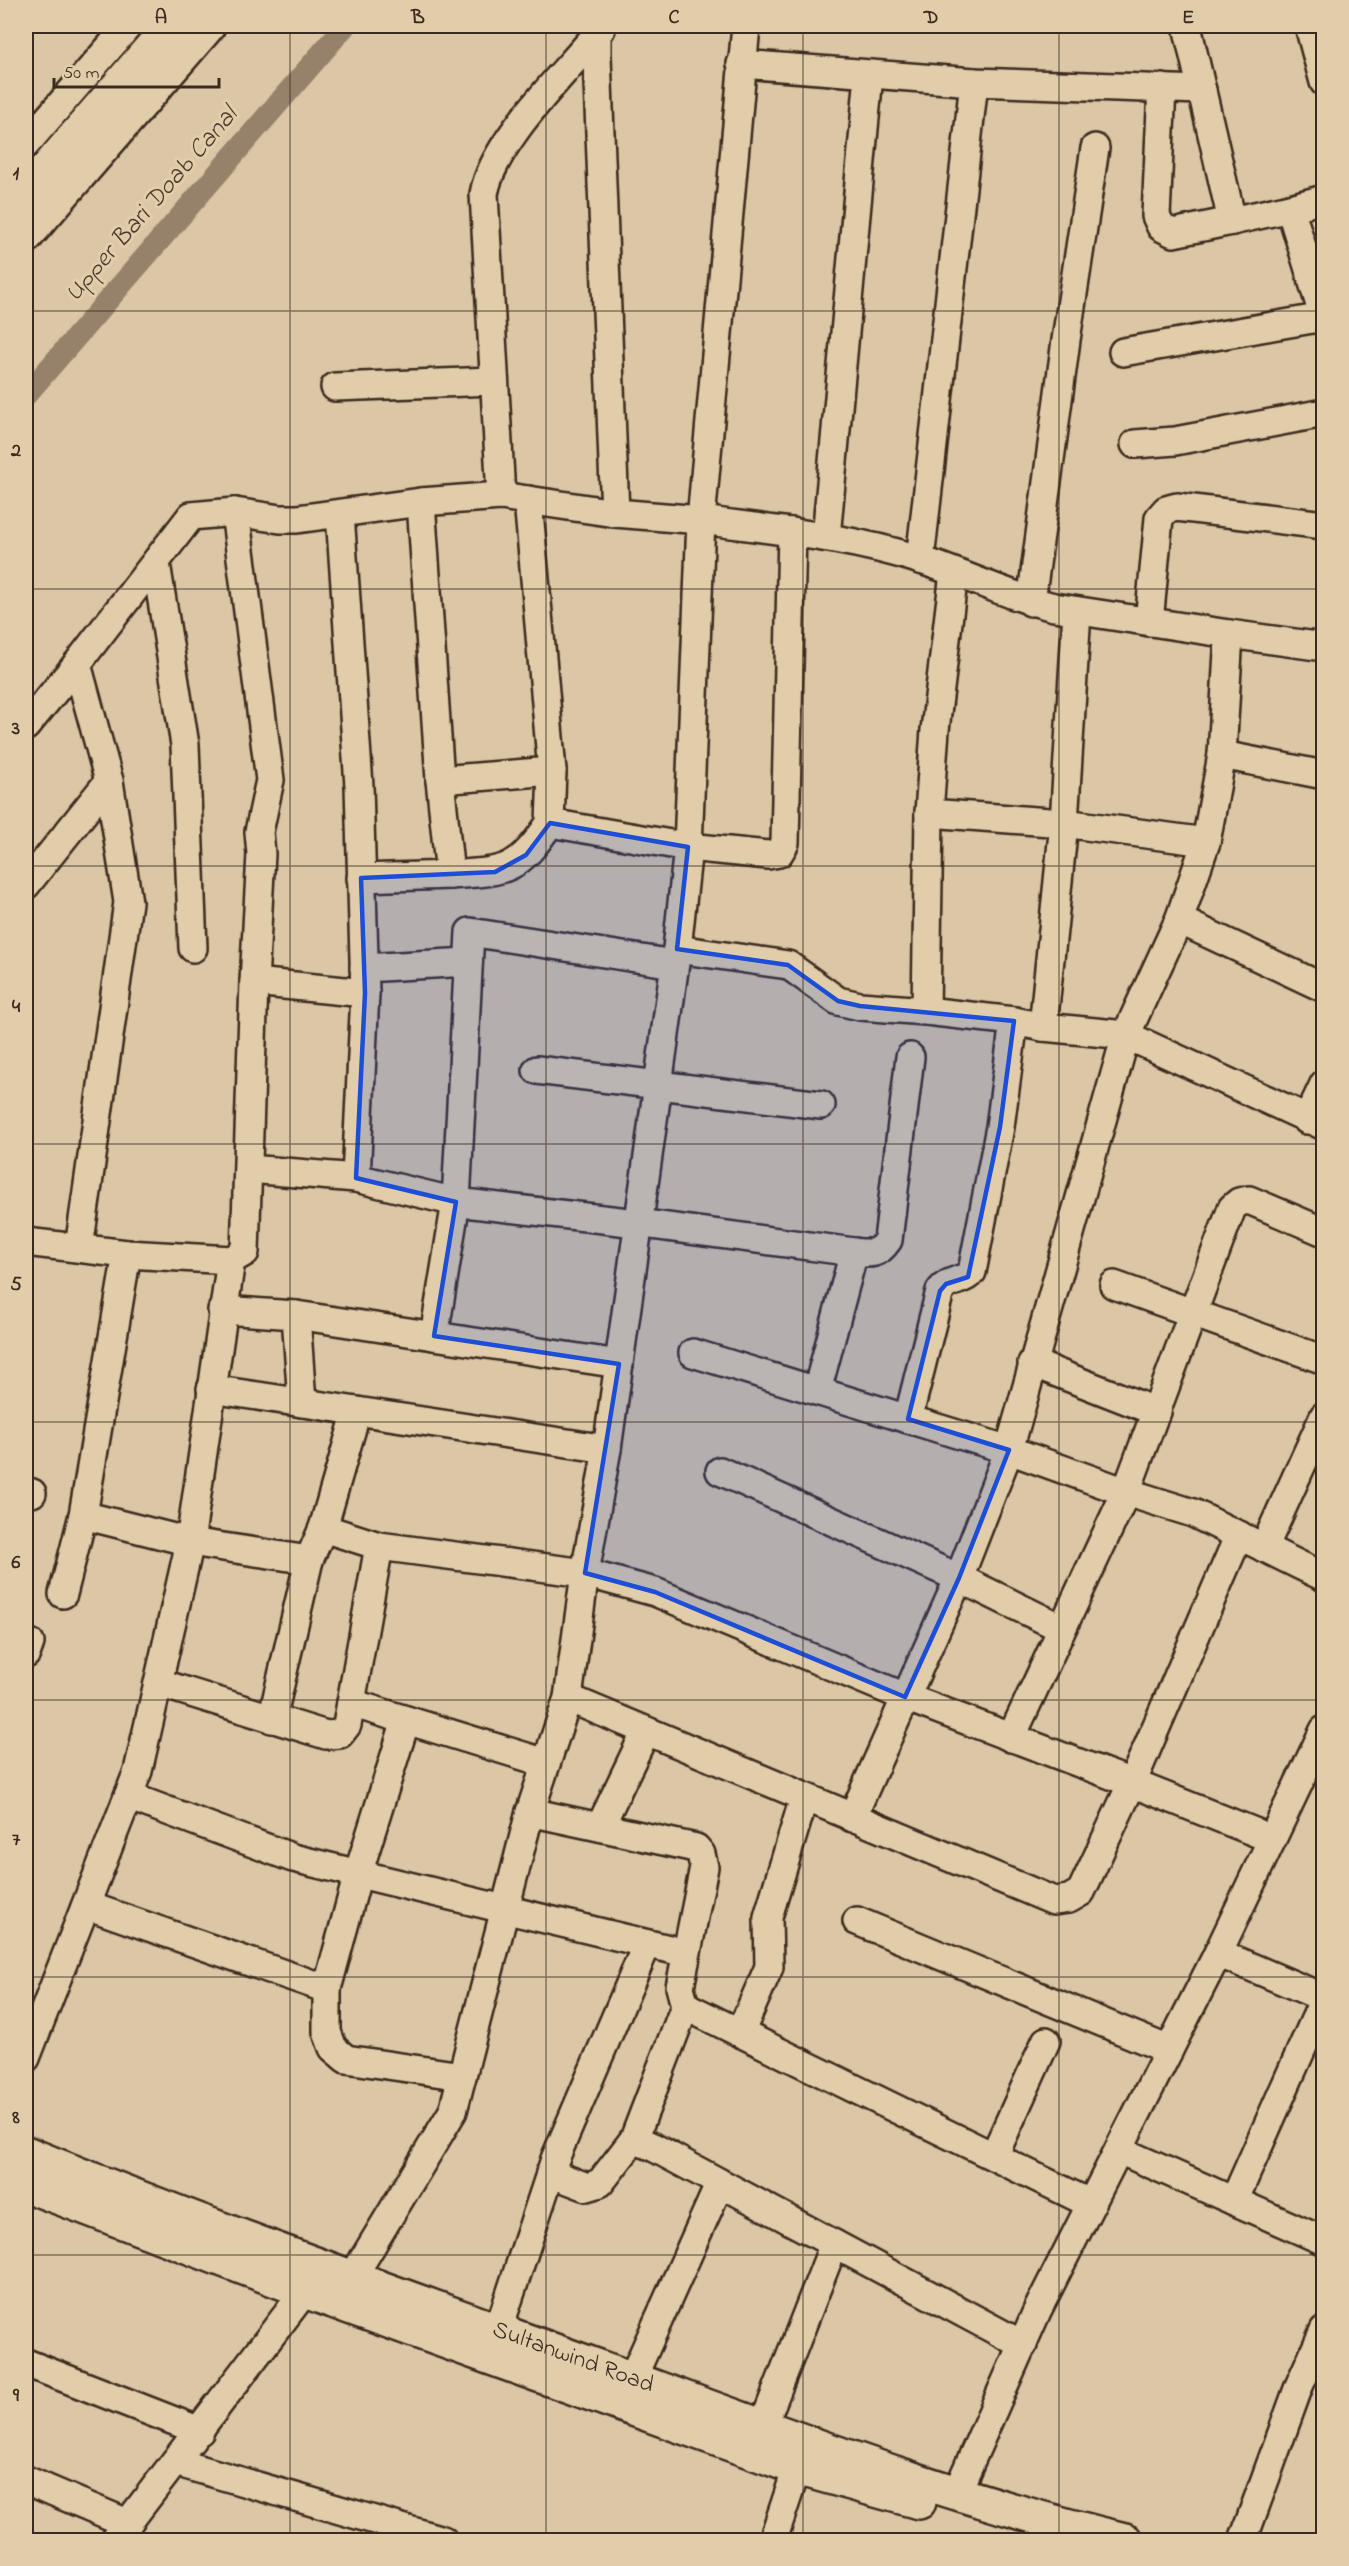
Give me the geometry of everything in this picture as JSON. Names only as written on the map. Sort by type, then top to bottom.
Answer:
[{"type":"main road","points":[[26,193],[170,26]]},
{"type":"main road","points":[[26,236],[208,26]]},
{"type":"main road","name":"Sultanwind Road","points":[[26,2153],[312,2278],[493,2343],[632,2379],[762,2426],[801,2455],[957,2492],[1078,2538],[1125,2541]]},
{"type":"main road","points":[[26,2185],[312,2278]]},
{"type":"main road","points":[[493,2343],[801,2455],[1078,2538]]},
{"type":"street","points":[[26,144],[128,26]]},
{"type":"street","points":[[345,2290],[453,2112],[530,1812],[568,1698],[585,1573],[607,1449],[619,1364],[676,956],[688,847],[701,520],[746,26]]},
{"type":"street","points":[[1187,26],[1232,221]]},
{"type":"street","points":[[1309,26],[1323,82]]},
{"type":"street","points":[[501,496],[484,194],[487,179],[510,138],[600,30]]},
{"type":"street","points":[[600,30],[615,513]]},
{"type":"street","points":[[741,63],[974,82],[1202,90]]},
{"type":"street","points":[[826,537],[869,75]]},
{"type":"street","points":[[920,560],[974,82]]},
{"type":"street","points":[[1162,88],[1156,216],[1161,227],[1173,232],[1232,221],[1323,199]]},
{"type":"street","points":[[1031,602],[1066,340],[1095,148]]},
{"type":"street","points":[[1123,352],[1323,317],[1290,208]]},
{"type":"street","points":[[335,387],[494,381]]},
{"type":"street","points":[[1135,444],[1174,441],[1323,413]]},
{"type":"street","points":[[26,726],[191,516],[235,512],[280,519],[340,514],[421,502],[501,496],[615,513],[701,520],[826,537],[920,560],[1031,602],[1077,611],[1323,647]]},
{"type":"street","points":[[361,878],[495,872],[514,866],[531,850],[550,823],[552,771],[528,500]]},
{"type":"street","points":[[421,502],[440,780],[450,875]]},
{"type":"street","points":[[1149,622],[1159,518],[1166,510],[1177,507],[1323,525]]},
{"type":"street","points":[[26,1242],[128,1254],[231,1260],[245,1252],[254,982],[261,854],[259,832],[270,780],[235,512]]},
{"type":"street","points":[[340,514],[359,786],[365,980],[356,1178]]},
{"type":"street","points":[[550,823],[688,847],[768,855],[779,853],[785,843],[792,532]]},
{"type":"street","points":[[156,562],[185,745],[193,948]]},
{"type":"street","points":[[926,1011],[929,813],[935,730],[954,573]]},
{"type":"street","points":[[1043,1027],[1064,823],[1077,611]]},
{"type":"street","points":[[852,1818],[959,1578],[1009,1450],[1126,1035],[1179,920],[1206,842],[1222,755],[1230,634]]},
{"type":"street","points":[[77,664],[109,781],[128,902],[79,1248]]},
{"type":"street","points":[[1222,755],[1323,775]]},
{"type":"street","points":[[440,780],[552,771]]},
{"type":"street","points":[[26,885],[109,781]]},
{"type":"street","points":[[929,813],[1064,823],[1206,842]]},
{"type":"street","points":[[1179,920],[1323,988]]},
{"type":"street","points":[[434,1336],[456,1202],[470,932],[676,956],[788,965],[838,1001],[860,1006],[926,1011],[1014,1021],[1043,1027],[1126,1035],[1315,1123],[1323,1084]]},
{"type":"street","points":[[254,982],[365,980],[468,962]]},
{"type":"street","points":[[908,1419],[940,1291],[946,1284],[968,1277],[972,1272],[1000,1127],[1014,1021]]},
{"type":"street","points":[[249,1169],[356,1178],[456,1202],[637,1223],[868,1254],[881,1250],[888,1240],[910,1057]]},
{"type":"street","points":[[537,1070],[821,1105]]},
{"type":"street","points":[[1011,1738],[1126,1492],[1232,1208],[1239,1202],[1249,1200],[1323,1232]]},
{"type":"street","points":[[817,1390],[854,1252]]},
{"type":"street","points":[[63,1594],[83,1515],[128,1254]]},
{"type":"street","points":[[26,2058],[138,1771],[190,1542],[231,1260]]},
{"type":"street","points":[[1114,1285],[1323,1360]]},
{"type":"street","points":[[222,1310],[297,1315],[619,1364]]},
{"type":"street","points":[[297,1315],[302,1403]]},
{"type":"street","points":[[693,1353],[1009,1450],[1126,1492],[1194,1513],[1323,1578]]},
{"type":"street","points":[[1032,1363],[1157,1412]]},
{"type":"street","points":[[211,1389],[607,1449]]},
{"type":"street","points":[[272,1719],[309,1560],[323,1528],[357,1411]]},
{"type":"street","points":[[1264,1548],[1323,1416]]},
{"type":"street","points":[[720,1471],[959,1578],[1061,1628]]},
{"type":"street","points":[[83,1515],[190,1542],[309,1560]]},
{"type":"street","points":[[323,1528],[379,1546],[585,1573],[655,1592],[905,1697],[1272,1839]]},
{"type":"street","points":[[568,1698],[1054,1901],[1069,1899],[1082,1892],[1132,1783],[1239,1535]]},
{"type":"street","points":[[159,1683],[272,1719],[333,1736],[340,1734],[347,1725],[379,1546]]},
{"type":"street","points":[[351,1703],[546,1763]]},
{"type":"street","points":[[406,1720],[358,1874],[327,1989],[327,2032],[333,2048],[346,2059],[462,2076]]},
{"type":"street","points":[[957,2492],[1037,2311],[1218,1953],[1272,1839],[1314,1776],[1323,1730]]},
{"type":"street","points":[[600,1827],[646,1731]]},
{"type":"street","points":[[128,1796],[293,1858],[686,1953]]},
{"type":"street","points":[[741,2033],[769,1967],[768,1917],[804,1798]]},
{"type":"street","points":[[530,1812],[696,1848],[701,1854],[704,1867],[680,1987],[685,2006],[634,2139],[600,2183],[587,2187],[550,2173]]},
{"type":"street","points":[[86,1905],[327,1989]]},
{"type":"street","points":[[857,1921],[1169,2050]]},
{"type":"street","points":[[493,2343],[550,2173],[647,1944]]},
{"type":"street","points":[[1218,1953],[1323,1998],[1234,2201]]},
{"type":"street","points":[[685,2006],[1091,2204]]},
{"type":"street","points":[[994,2156],[1046,2041]]},
{"type":"street","points":[[634,2139],[1023,2345]]},
{"type":"street","points":[[1119,2150],[1323,2241]]},
{"type":"street","points":[[632,2379],[720,2183]]},
{"type":"street","points":[[762,2426],[834,2244]]},
{"type":"street","points":[[26,2480],[121,2532],[200,2431],[312,2278]]},
{"type":"street","points":[[1243,2541],[1299,2386],[1323,2330]]},
{"type":"street","points":[[26,2363],[200,2431]]},
{"type":"street","points":[[773,2541],[801,2455]]},
{"type":"street","points":[[175,2462],[439,2540]]},
{"type":"highlighted area","points":[[550,823],[688,847],[677,949],[788,965],[838,1001],[860,1006],[1014,1021],[1000,1127],[968,1277],[946,1284],[940,1291],[908,1419],[1009,1450],[959,1578],[905,1697],[655,1592],[585,1573],[619,1364],[434,1336],[456,1202],[356,1178],[365,993],[361,878],[495,872],[526,855]]},
{"type":"waterway","name":"Upper Bari Doab Canal","points":[[26,395],[345,26]]}]
